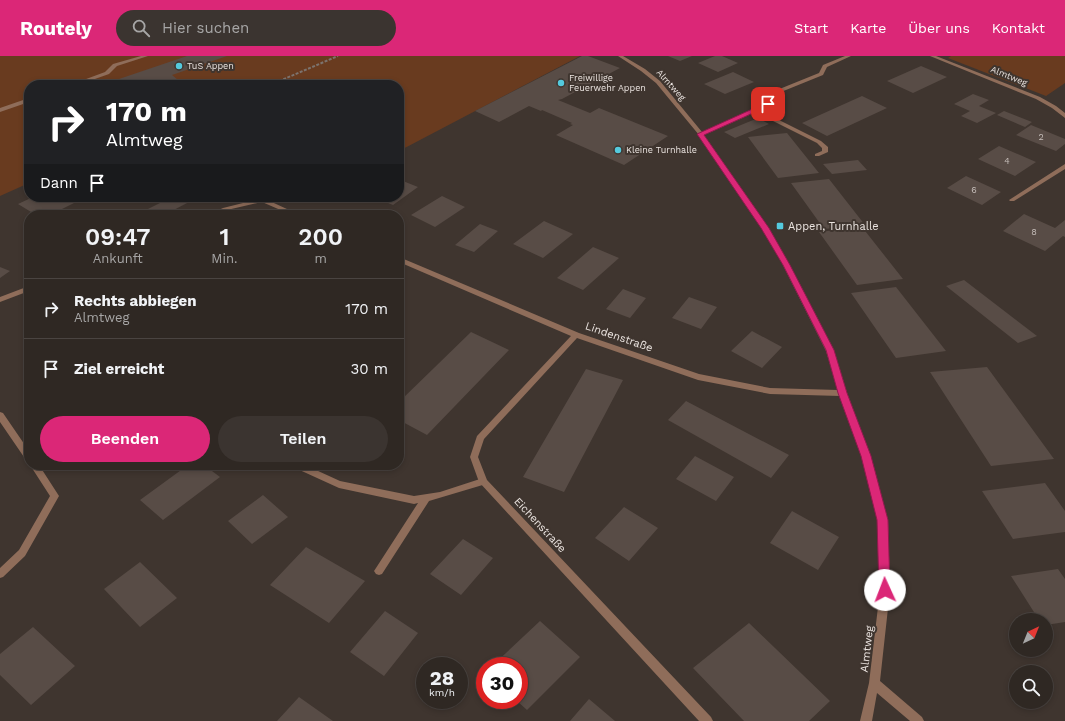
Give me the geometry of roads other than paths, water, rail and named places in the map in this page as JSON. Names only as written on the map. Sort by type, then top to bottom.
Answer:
[{"type":"street","points":[[88,80],[107,73],[115,64],[146,56]]},
{"type":"street","name":"Almtweg","points":[[620,56],[643,70],[658,82],[701,134],[765,228],[830,350],[843,393],[866,456],[883,520],[885,590],[874,683],[866,721]]},
{"type":"street","points":[[701,134],[768,104],[779,92],[821,74],[825,66],[849,56]]},
{"type":"street","name":"Almtweg","points":[[932,56],[1038,98],[1054,107],[1065,116]]},
{"type":"street","points":[[0,110],[24,102]]},
{"type":"street","points":[[755,110],[819,142],[825,147],[825,152],[817,155]]},
{"type":"street","points":[[1012,200],[1065,166]]},
{"type":"street","points":[[224,210],[255,202]]},
{"type":"street","points":[[268,202],[286,210]]},
{"type":"street","name":"Lindenstraße","points":[[404,261],[576,335],[698,378],[770,390],[843,393]]},
{"type":"street","points":[[0,300],[24,290]]},
{"type":"street","name":"Eichenstraße","points":[[576,335],[480,438],[474,457],[483,482],[707,721]]},
{"type":"street","points":[[0,415],[24,451]]},
{"type":"street","points":[[0,574],[22,553],[55,496],[37,470]]},
{"type":"street","points":[[308,470],[345,485],[414,500],[426,499],[483,482]]},
{"type":"street","points":[[379,571],[426,499]]},
{"type":"street","points":[[874,683],[918,721]]},
{"type":"place","name":"TuS Appen","points":[[179,66]]},
{"type":"place","name":"Freiwillige Feuerwehr Appen","points":[[561,83]]},
{"type":"place","name":"Kleine Turnhalle","points":[[618,150]]},
{"type":"place","name":"Appen, Turnhalle","points":[[780,226]]}]
